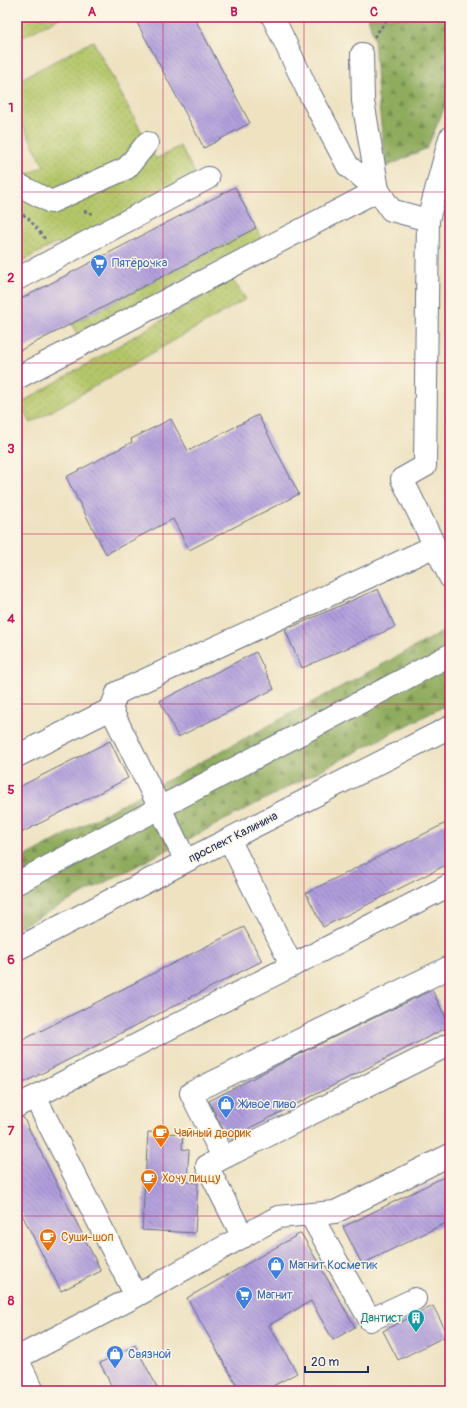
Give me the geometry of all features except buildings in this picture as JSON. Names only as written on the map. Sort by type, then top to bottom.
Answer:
[{"type":"street","points":[[273,17],[306,87],[348,166],[378,190],[391,210],[428,220]]},
{"type":"street","points":[[362,54],[363,101],[378,190]]},
{"type":"street","points":[[450,138],[428,220],[425,466],[402,479],[442,551],[450,577]]},
{"type":"street","points":[[17,184],[51,202],[127,168],[147,143]]},
{"type":"street","points":[[17,279],[208,178]]},
{"type":"street","points":[[17,378],[378,190]]},
{"type":"street","points":[[17,756],[111,709],[117,693],[442,551]]},
{"type":"street","points":[[17,883],[450,655]]},
{"type":"street","points":[[111,709],[186,861]]},
{"type":"street","name":"проспект Калинина","points":[[17,949],[186,861],[450,727]]},
{"type":"street","points":[[230,839],[292,966]]},
{"type":"street","points":[[136,1296],[26,1101],[450,885]]},
{"type":"street","points":[[223,1157],[191,1093],[450,967]]},
{"type":"street","points":[[243,1237],[207,1166],[450,1044]]},
{"type":"street","points":[[34,1391],[17,1359],[136,1296],[278,1217],[335,1212],[450,1155]]},
{"type":"street","points":[[310,1214],[370,1320],[415,1299]]},
{"type":"path","points":[[51,202],[124,222]]},
{"type":"path","points":[[17,210],[28,218],[59,256]]},
{"type":"green space","points":[[17,17],[61,17],[17,40]]},
{"type":"green space","points":[[368,17],[450,17],[450,85],[445,106],[427,148],[386,167],[378,97],[374,38]]},
{"type":"green space","points":[[93,41],[156,159],[180,146],[198,179],[64,250],[58,242],[17,264],[17,180],[44,166],[17,115],[17,81]]},
{"type":"green space","points":[[256,228],[262,238],[77,335],[72,324]]},
{"type":"green space","points":[[232,279],[246,299],[31,423],[19,404]]},
{"type":"green space","points":[[450,628],[450,703],[17,928],[17,861]]},
{"type":"place","name":"Пятёрочка","points":[[99,278]]},
{"type":"place","name":"Живое пиво","points":[[226,1119]]},
{"type":"place","name":"Чайный дворик","points":[[161,1148]]},
{"type":"place","name":"Хочу пиццу","points":[[149,1193]]},
{"type":"place","name":"Суши-шоп","points":[[48,1252]]},
{"type":"place","name":"Магнит Косметик","points":[[276,1280]]},
{"type":"place","name":"Магнит","points":[[244,1310]]},
{"type":"place","name":"Дантист","points":[[416,1333]]},
{"type":"place","name":"Связной","points":[[115,1369]]}]
